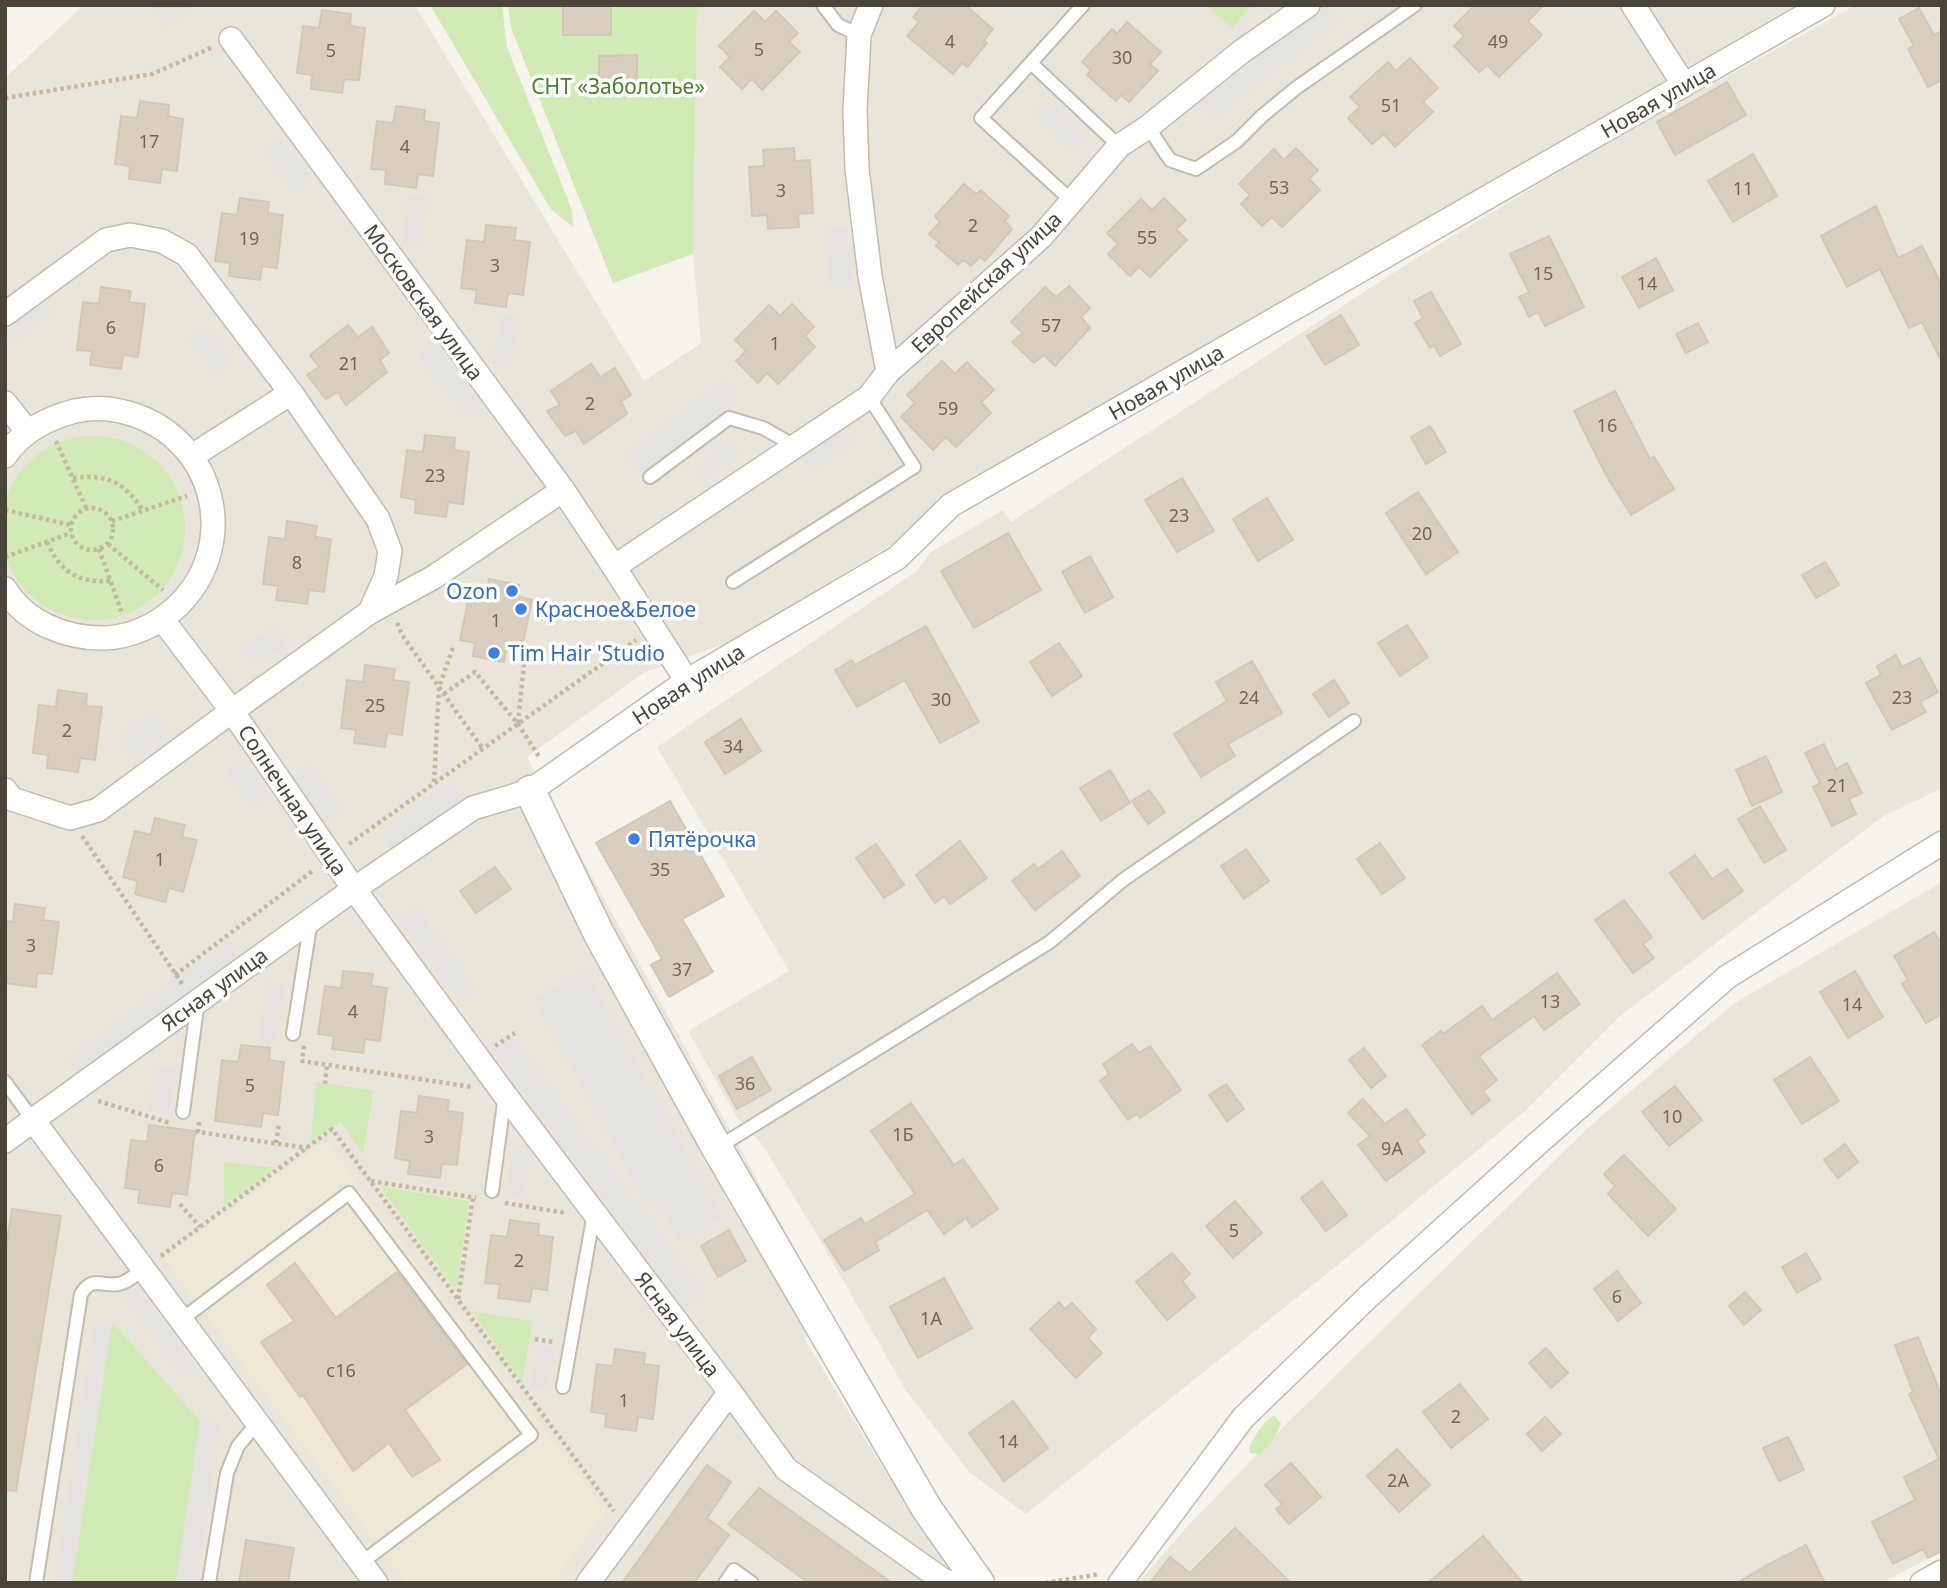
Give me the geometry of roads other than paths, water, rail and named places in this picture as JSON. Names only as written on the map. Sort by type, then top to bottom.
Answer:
[{"type":"street","name":"Европейская улица","points":[[871,5],[859,35],[855,110],[857,169],[870,276],[888,372]]},
{"type":"street","name":"Европейская улица","points":[[614,567],[869,397],[888,372],[1041,237],[1119,146],[1241,52],[1308,5]]},
{"type":"street","points":[[1633,5],[1684,85]]},
{"type":"street","name":"Новая улица","points":[[354,889],[473,808],[540,784],[687,681],[897,558],[951,505],[1823,5]]},
{"type":"street","name":"Московская улица","points":[[231,39],[563,490],[614,567]]},
{"type":"street","points":[[5,314],[106,240],[130,235],[162,241],[187,255],[291,393],[378,519],[390,551],[379,607]]},
{"type":"street","points":[[192,456],[291,393]]},
{"type":"street","points":[[5,403],[47,435]]},
{"type":"street","points":[[5,456],[47,435],[55,416],[85,409],[116,410],[145,418],[171,434],[192,456],[208,489],[213,514],[212,544],[202,574],[185,599],[162,619],[130,634],[107,638],[68,634],[49,628],[24,612],[7,594]]},
{"type":"street","name":"Солнечная улица","points":[[5,790],[12,799],[70,818],[99,810],[232,710],[379,607],[434,577],[563,490]]},
{"type":"street","points":[[614,567],[687,681]]},
{"type":"street","name":"Солнечная улица","points":[[162,619],[232,710],[354,889]]},
{"type":"street","points":[[540,784],[599,934],[717,1148],[927,1509],[979,1583]]},
{"type":"street","points":[[1124,1576],[1243,1418],[1369,1296],[1537,1144],[1727,977],[1942,844]]},
{"type":"street","name":"Ясная улица","points":[[5,1141],[354,889],[505,1095],[585,1213],[730,1392],[786,1469],[946,1582]]},
{"type":"street","points":[[33,1120],[257,1423],[356,1573],[376,1583]]},
{"type":"street","points":[[588,1583],[730,1392]]},
{"type":"street","points":[[1922,1583],[1942,1572]]},
{"type":"lane","points":[[823,5],[838,25],[859,35]]},
{"type":"lane","points":[[1072,201],[981,118],[1083,5]]},
{"type":"lane","points":[[1147,127],[1170,160],[1196,169],[1237,141],[1296,88],[1415,5]]},
{"type":"lane","points":[[1031,63],[1119,146]]},
{"type":"lane","points":[[733,582],[914,467],[869,397]]},
{"type":"lane","points":[[650,477],[729,418],[763,428],[795,446]]},
{"type":"lane","points":[[717,1148],[1050,942],[1122,880],[1354,721]]},
{"type":"lane","points":[[299,1034],[311,919]]},
{"type":"lane","points":[[183,1112],[198,1001]]},
{"type":"lane","points":[[5,1082],[33,1120]]},
{"type":"lane","points":[[492,1197],[505,1095]]},
{"type":"lane","points":[[181,1320],[349,1193],[531,1435],[356,1573]]},
{"type":"lane","points":[[563,1387],[585,1213]]},
{"type":"lane","points":[[36,1583],[81,1294],[86,1286],[95,1282],[119,1284],[144,1269]]},
{"type":"lane","points":[[209,1583],[229,1466],[238,1446],[257,1423]]},
{"type":"lane","points":[[725,1583],[734,1570],[752,1583]]},
{"type":"place","name":"Ozon","points":[[512,591]]},
{"type":"place","name":"Красное&Белое","points":[[521,609]]},
{"type":"place","name":"Tim Hair 'Studio","points":[[494,653]]},
{"type":"place","name":"Пятёрочка","points":[[634,839]]},
{"type":"park label","name":"СНТ «Заболотье»","points":[[618,86]]}]
